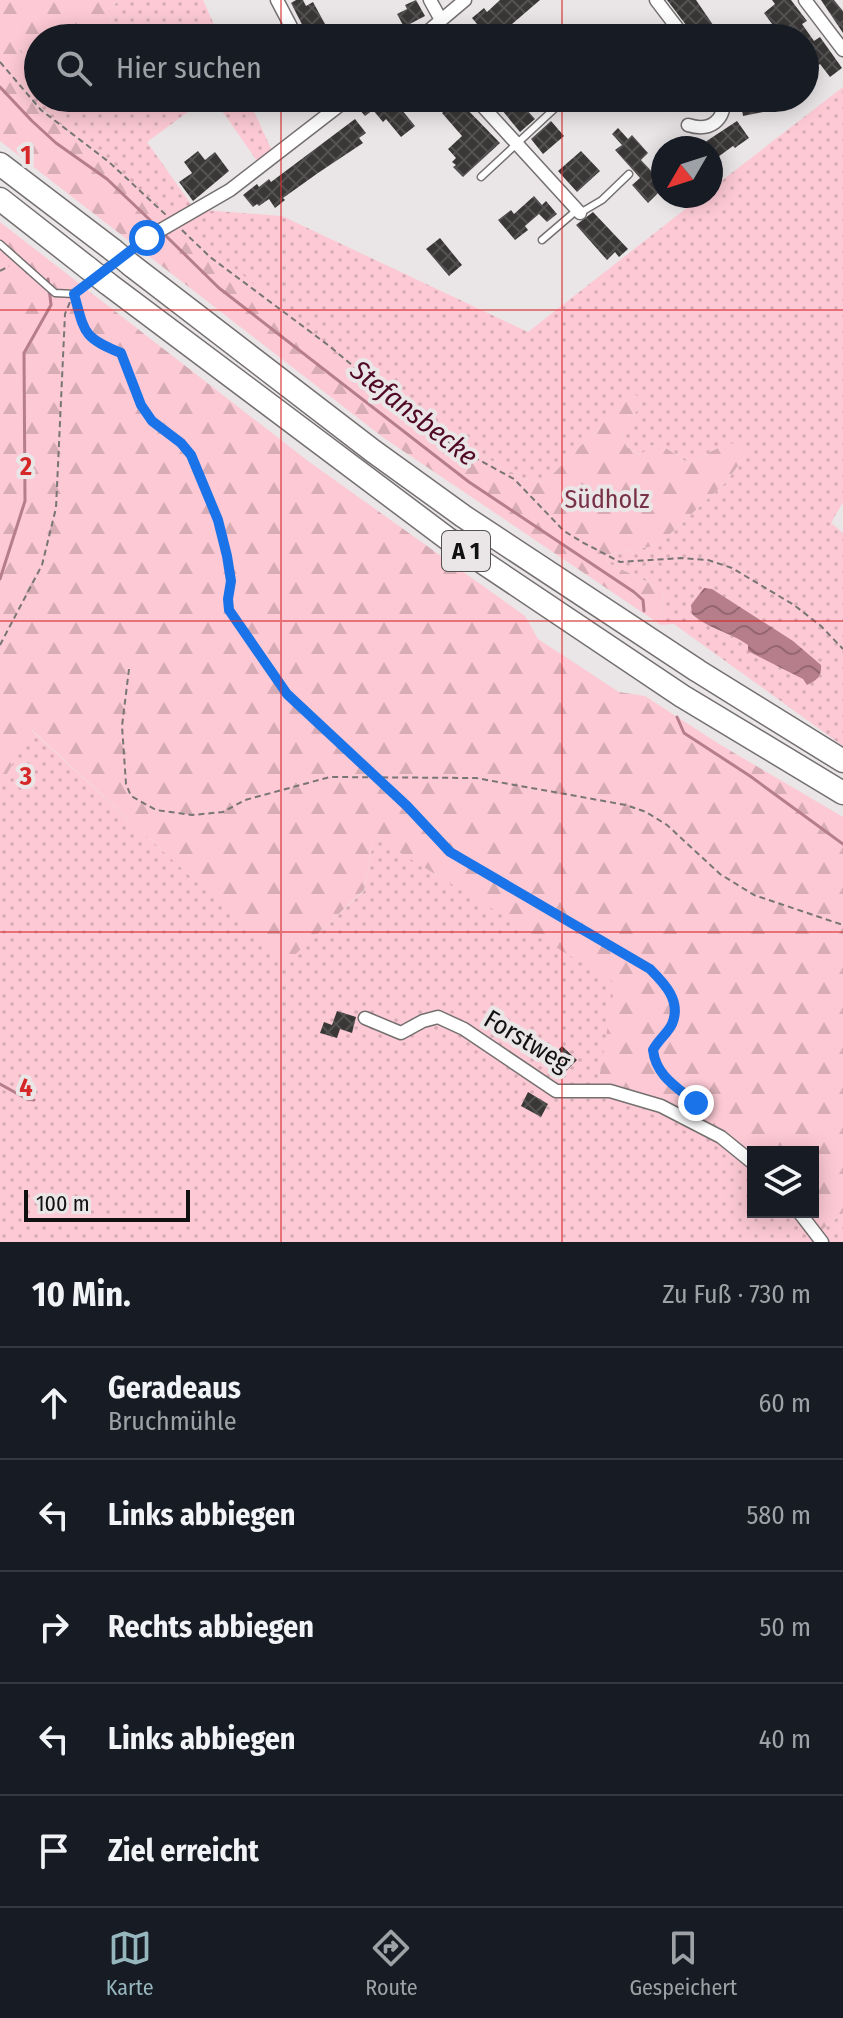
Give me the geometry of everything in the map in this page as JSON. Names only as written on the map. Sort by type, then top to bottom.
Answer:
[{"type":"highway","name":"A 1","points":[[0,164],[373,451],[463,516],[698,671],[843,761]]},
{"type":"highway","name":"A 1","points":[[0,199],[448,539],[682,696],[843,793]]},
{"type":"street","points":[[277,0],[290,24]]},
{"type":"street","points":[[430,0],[441,20]]},
{"type":"street","points":[[436,24],[465,0]]},
{"type":"street","points":[[805,0],[843,50]]},
{"type":"street","points":[[659,1],[673,24]]},
{"type":"street","points":[[147,238],[230,190],[326,112]]},
{"type":"street","points":[[488,112],[578,211]]},
{"type":"street","points":[[688,125],[712,126],[722,112]]},
{"type":"street","name":"Forstweg","points":[[365,1018],[401,1033],[438,1017],[464,1029],[556,1091],[610,1091],[661,1106],[721,1137],[747,1158]]},
{"type":"street","points":[[804,1218],[822,1242]]},
{"type":"lane","points":[[481,177],[551,112]]},
{"type":"lane","points":[[542,240],[578,211],[602,200],[629,174]]},
{"type":"lane","points":[[0,244],[55,293],[64,295],[74,294],[147,238]]},
{"type":"path","points":[[0,62],[24,90]]},
{"type":"path","points":[[44,112],[109,162],[210,257],[328,345],[425,426],[514,479],[564,531],[620,562],[681,558],[708,560],[732,568],[794,605],[821,626],[843,649]]},
{"type":"path","points":[[0,271],[17,259]]},
{"type":"path","points":[[0,645],[42,565],[56,508],[65,314],[74,294]]},
{"type":"path","points":[[74,294],[87,336],[97,344],[121,353],[141,405],[152,421],[181,443],[191,455],[218,520],[231,581],[229,610],[287,694],[450,852],[650,969],[668,987],[675,1005],[672,1024],[653,1050],[654,1062],[660,1074],[696,1103],[708,1131]]},
{"type":"path","points":[[129,669],[122,726],[126,784],[131,796],[156,810],[192,815],[223,812],[245,800],[330,777],[476,778],[626,805],[646,812],[667,825],[720,874],[754,895],[843,925]]},
{"type":"green space","name":"Südholz","points":[[0,0],[119,0],[109,10],[112,24],[24,24],[24,47],[19,49],[24,59],[24,112],[45,112],[412,414],[523,479],[545,482],[632,394],[639,396],[642,404],[620,433],[627,447],[640,455],[651,446],[660,444],[688,463],[726,444],[743,442],[749,451],[725,483],[658,545],[608,555],[606,562],[664,590],[661,625],[384,438],[0,141]]},
{"type":"green space","points":[[119,0],[203,0],[214,24],[112,24],[109,10]]},
{"type":"green space","points":[[843,87],[843,502],[831,523],[843,533],[843,746],[674,624],[661,625],[664,590],[606,562],[608,555],[658,545],[725,483],[749,451],[726,444],[688,463],[660,444],[651,446],[641,455],[627,447],[620,433],[642,404],[632,394],[545,482],[523,479],[412,414],[177,223],[204,210],[282,216],[528,332],[687,208],[723,208],[723,180],[811,112],[819,112],[819,106]]},
{"type":"green space","points":[[46,112],[188,112],[147,142],[193,207],[172,218]]},
{"type":"green space","points":[[223,112],[254,112],[272,151],[257,161]]},
{"type":"green space","points":[[0,222],[308,461],[525,616],[538,639],[619,692],[645,696],[843,817],[843,1213],[818,1233],[807,1218],[819,1218],[819,1146],[747,1146],[747,1156],[665,1106],[598,1085],[615,983],[374,837],[364,890],[285,964],[32,730],[0,786]]},
{"type":"green space","points":[[31,730],[285,963],[364,891],[374,837],[616,983],[598,1085],[719,1138],[747,1160],[747,1218],[802,1218],[818,1233],[843,1213],[843,1242],[0,1242],[0,786]]},
{"type":"water","points":[[704,588],[712,589],[793,641],[821,665],[818,678],[807,685],[803,679],[748,651],[748,645],[698,619],[692,614],[691,605]]},
{"type":"building","points":[[303,0],[306,6],[313,2],[325,24],[302,24],[291,3]]},
{"type":"building","points":[[416,0],[425,16],[410,24],[402,24],[397,14],[407,9],[405,5]]},
{"type":"building","points":[[500,0],[540,0],[512,24],[477,24],[472,18],[484,8],[487,12]]},
{"type":"building","points":[[667,0],[696,0],[712,24],[685,24]]},
{"type":"building","points":[[772,0],[791,0],[807,21],[802,24],[772,24],[764,13],[775,4]]},
{"type":"building","points":[[821,0],[834,0],[843,11],[843,33]]},
{"type":"building","points":[[820,37],[842,68],[830,77],[820,64]]},
{"type":"building","points":[[375,112],[404,112],[415,126],[401,137],[386,119],[383,122]]},
{"type":"building","points":[[470,112],[500,143],[463,177],[453,167],[456,165],[452,162],[456,158],[448,149],[462,136],[442,113]]},
{"type":"building","points":[[504,112],[529,112],[535,119],[520,132]]},
{"type":"building","points":[[742,112],[763,112],[743,116]]},
{"type":"building","points":[[355,119],[366,133],[359,138],[363,143],[283,198],[285,200],[275,208],[269,199],[253,207],[243,195],[257,184],[259,187],[269,179],[271,182]]},
{"type":"building","points":[[551,121],[564,136],[543,154],[531,139]]},
{"type":"building","points":[[737,121],[749,138],[723,153],[723,136],[714,136]]},
{"type":"building","points":[[618,128],[628,139],[632,135],[648,153],[641,160],[651,171],[651,200],[648,203],[632,185],[640,178],[615,150],[622,145],[612,134]]},
{"type":"building","points":[[198,151],[205,160],[215,152],[229,171],[193,201],[179,182],[192,173],[184,162]]},
{"type":"building","points":[[581,151],[600,171],[577,192],[558,171]]},
{"type":"building","points":[[534,196],[542,205],[546,201],[557,214],[547,222],[539,214],[525,226],[528,230],[515,240],[498,220],[511,210],[514,214]]},
{"type":"building","points":[[593,212],[628,249],[619,257],[615,252],[607,260],[576,225]]},
{"type":"building","points":[[440,238],[462,265],[449,276],[426,249]]},
{"type":"building","points":[[337,1011],[356,1017],[352,1033],[340,1029],[337,1038],[320,1033],[324,1022],[332,1025]]},
{"type":"building","points":[[562,1046],[577,1060],[564,1073],[550,1059]]},
{"type":"building","points":[[528,1092],[548,1104],[541,1117],[521,1106]]},
{"type":"waterway","name":"Stefansbecke","points":[[0,87],[56,143],[107,179],[150,220]]},
{"type":"waterway","name":"Stefansbecke","points":[[166,236],[219,288],[469,482],[634,592],[643,600],[644,611]]},
{"type":"waterway","points":[[0,579],[25,501],[24,353],[51,305],[48,279]]},
{"type":"waterway","name":"Stefansbecke","points":[[677,717],[684,733],[750,776],[843,844]]},
{"type":"waterway","points":[[0,1084],[34,1100]]},
{"type":"route","points":[[147,238],[74,294],[87,336],[97,344],[121,353],[141,405],[152,421],[181,443],[191,455],[218,520],[231,581],[229,610],[236,623],[287,694],[407,806],[450,852],[650,969],[668,987],[675,1005],[672,1024],[653,1050],[654,1062],[660,1074],[696,1103]]}]
